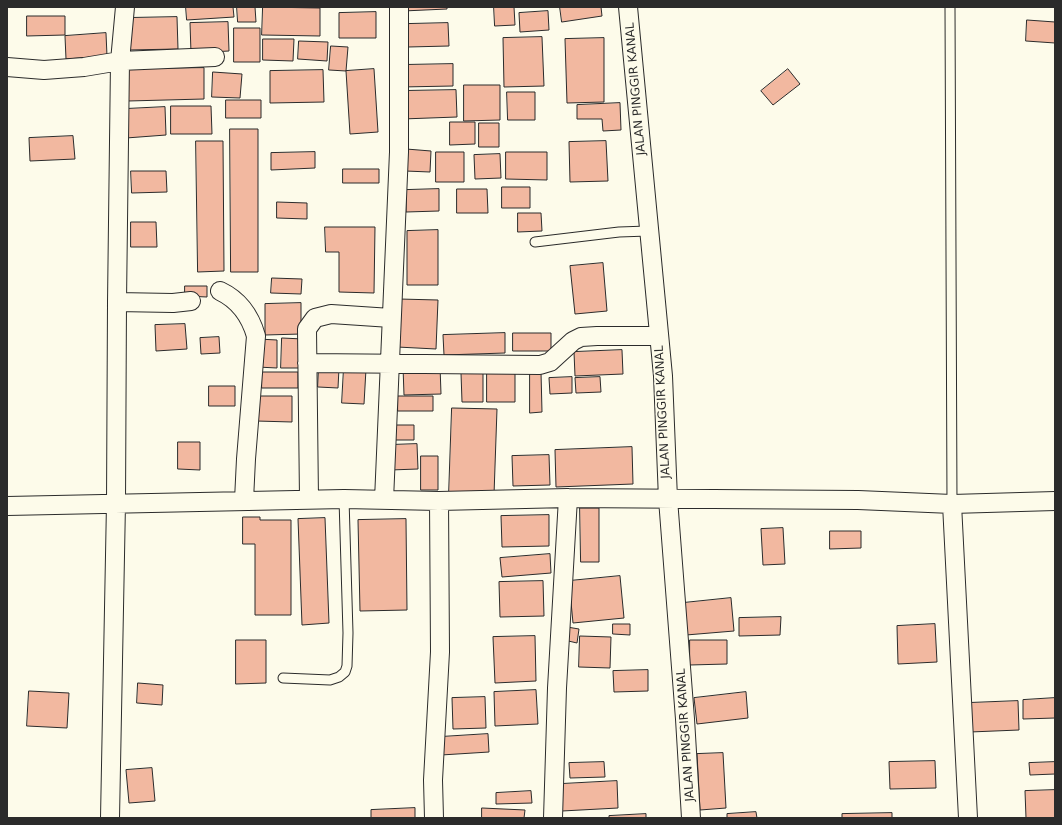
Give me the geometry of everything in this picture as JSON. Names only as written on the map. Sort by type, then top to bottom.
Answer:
[{"type":"street","points":[[110,818],[116,503],[120,61],[125,7]]},
{"type":"street","points":[[384,500],[399,152],[400,7]]},
{"type":"street","name":"JALAN PINGGIR KANAL","points":[[628,7],[648,231],[663,376],[668,499],[691,818]]},
{"type":"street","points":[[7,67],[44,70],[84,67],[120,61],[215,57]]},
{"type":"street","points":[[220,291],[232,298],[245,311],[252,323],[256,336],[244,500]]},
{"type":"street","points":[[117,302],[173,303],[191,301]]},
{"type":"street","points":[[309,499],[306,329],[315,318],[331,314],[391,318]]},
{"type":"street","points":[[307,363],[540,365],[550,362],[573,341],[581,337],[658,336]]},
{"type":"street","points":[[7,506],[309,499],[439,501],[568,498],[858,500],[952,504],[1055,501]]},
{"type":"street","points":[[553,818],[557,688],[568,498]]},
{"type":"street","points":[[434,818],[433,780],[440,652],[439,501]]},
{"type":"street","points":[[952,504],[968,818]]},
{"type":"lane","points":[[950,7],[952,504]]},
{"type":"lane","points":[[535,242],[619,232],[648,231]]},
{"type":"lane","points":[[283,678],[330,680],[339,678],[345,672],[347,666],[348,634],[344,499]]},
{"type":"building","points":[[186,7],[233,7],[234,17],[187,20]]},
{"type":"building","points":[[237,7],[255,7],[256,22],[238,22]]},
{"type":"building","points":[[263,7],[320,8],[320,36],[262,35]]},
{"type":"building","points":[[403,7],[447,7],[447,9],[403,11]]},
{"type":"building","points":[[494,7],[514,7],[515,25],[495,26]]},
{"type":"building","points":[[560,7],[601,7],[602,16],[562,22]]},
{"type":"building","points":[[548,11],[549,30],[520,32],[519,13]]},
{"type":"building","points":[[376,12],[376,38],[339,38],[339,13]]},
{"type":"building","points":[[27,16],[65,16],[65,35],[27,36]]},
{"type":"building","points":[[177,17],[178,49],[128,50],[127,18]]},
{"type":"building","points":[[1027,20],[1055,22],[1055,43],[1026,41]]},
{"type":"building","points":[[228,22],[229,51],[191,53],[190,23]]},
{"type":"building","points":[[448,23],[449,46],[408,47],[407,24]]},
{"type":"building","points":[[234,28],[260,28],[260,62],[234,62]]},
{"type":"building","points":[[106,33],[107,56],[66,59],[65,36]]},
{"type":"building","points":[[542,37],[544,86],[504,87],[503,38]]},
{"type":"building","points":[[604,38],[604,102],[567,103],[565,39]]},
{"type":"building","points":[[263,39],[294,39],[293,61],[263,60]]},
{"type":"building","points":[[299,41],[328,42],[327,61],[298,59]]},
{"type":"building","points":[[331,46],[348,47],[346,71],[329,70]]},
{"type":"building","points":[[453,64],[453,86],[401,87],[401,65]]},
{"type":"building","points":[[204,68],[204,99],[128,101],[128,69]]},
{"type":"building","points":[[374,69],[378,132],[350,134],[346,71]]},
{"type":"building","points":[[788,69],[800,84],[773,105],[761,91]]},
{"type":"building","points":[[323,70],[324,102],[270,103],[270,71]]},
{"type":"building","points":[[213,72],[242,74],[240,98],[212,97]]},
{"type":"building","points":[[464,85],[500,85],[500,120],[464,121]]},
{"type":"building","points":[[456,90],[457,117],[402,119],[401,91]]},
{"type":"building","points":[[507,92],[535,92],[535,120],[508,120]]},
{"type":"building","points":[[226,100],[261,100],[261,118],[226,118]]},
{"type":"building","points":[[620,103],[621,130],[603,131],[602,119],[577,119],[577,105]]},
{"type":"building","points":[[171,106],[211,106],[212,134],[171,134]]},
{"type":"building","points":[[165,107],[166,135],[126,138],[125,109]]},
{"type":"building","points":[[450,122],[475,122],[475,144],[450,145]]},
{"type":"building","points":[[479,123],[499,123],[499,147],[479,147]]},
{"type":"building","points":[[230,129],[258,129],[258,272],[231,272]]},
{"type":"building","points":[[73,136],[75,159],[30,161],[29,138]]},
{"type":"building","points":[[196,141],[223,141],[224,271],[198,272]]},
{"type":"building","points":[[606,141],[608,181],[570,182],[569,142]]},
{"type":"building","points":[[406,149],[431,151],[430,172],[405,171]]},
{"type":"building","points":[[315,152],[315,168],[271,170],[271,153]]},
{"type":"building","points":[[436,152],[464,152],[464,182],[436,182]]},
{"type":"building","points":[[506,152],[547,152],[547,180],[506,179]]},
{"type":"building","points":[[500,154],[501,178],[475,179],[474,155]]},
{"type":"building","points":[[343,169],[379,169],[379,183],[343,183]]},
{"type":"building","points":[[131,171],[166,171],[167,192],[132,193]]},
{"type":"building","points":[[502,187],[530,187],[530,208],[502,208]]},
{"type":"building","points":[[439,189],[439,211],[406,212],[406,190]]},
{"type":"building","points":[[457,189],[487,189],[488,213],[457,213]]},
{"type":"building","points":[[277,202],[307,203],[307,219],[277,218]]},
{"type":"building","points":[[518,213],[541,213],[542,231],[518,232]]},
{"type":"building","points":[[131,222],[156,222],[157,247],[131,247]]},
{"type":"building","points":[[325,227],[375,227],[374,293],[339,292],[339,252],[326,252]]},
{"type":"building","points":[[438,230],[438,285],[407,285],[407,231]]},
{"type":"building","points":[[603,263],[607,311],[575,314],[570,266]]},
{"type":"building","points":[[272,278],[302,279],[301,294],[271,293]]},
{"type":"building","points":[[185,286],[207,286],[207,297],[185,296]]},
{"type":"building","points":[[399,299],[438,300],[436,349],[397,347]]},
{"type":"building","points":[[301,303],[301,334],[265,335],[265,304]]},
{"type":"building","points":[[185,324],[187,349],[156,351],[155,325]]},
{"type":"building","points":[[505,333],[505,353],[444,355],[443,335]]},
{"type":"building","points":[[513,333],[551,333],[551,351],[513,351]]},
{"type":"building","points":[[219,337],[220,353],[201,354],[200,338]]},
{"type":"building","points":[[282,338],[303,339],[302,368],[281,368]]},
{"type":"building","points":[[258,339],[277,340],[277,368],[257,367]]},
{"type":"building","points":[[622,350],[623,374],[575,376],[574,352]]},
{"type":"building","points":[[440,366],[441,394],[404,395],[403,367]]},
{"type":"building","points":[[319,367],[339,368],[338,388],[318,387]]},
{"type":"building","points":[[344,367],[366,369],[364,404],[342,403]]},
{"type":"building","points":[[487,369],[515,369],[515,402],[487,402]]},
{"type":"building","points":[[262,372],[298,372],[298,388],[262,388]]},
{"type":"building","points":[[483,372],[483,402],[462,402],[461,373]]},
{"type":"building","points":[[530,372],[541,372],[542,412],[530,413]]},
{"type":"building","points":[[572,377],[572,393],[550,394],[549,378]]},
{"type":"building","points":[[600,377],[601,392],[576,393],[575,378]]},
{"type":"building","points":[[209,386],[235,386],[235,406],[209,406]]},
{"type":"building","points":[[256,396],[292,396],[292,422],[256,421]]},
{"type":"building","points":[[398,396],[433,396],[433,411],[398,411]]},
{"type":"building","points":[[452,408],[497,409],[494,495],[449,494]]},
{"type":"building","points":[[393,425],[414,425],[414,440],[393,440]]},
{"type":"building","points":[[178,442],[200,442],[200,470],[178,469]]},
{"type":"building","points":[[417,444],[418,469],[390,470],[389,445]]},
{"type":"building","points":[[632,447],[633,484],[556,487],[555,450]]},
{"type":"building","points":[[549,455],[550,485],[513,486],[512,456]]},
{"type":"building","points":[[421,456],[438,456],[438,490],[421,490]]},
{"type":"building","points":[[580,508],[599,508],[599,562],[581,562]]},
{"type":"building","points":[[549,515],[549,546],[502,547],[501,516]]},
{"type":"building","points":[[243,517],[260,517],[260,520],[291,520],[291,615],[255,615],[255,544],[243,544]]},
{"type":"building","points":[[325,518],[329,623],[302,625],[298,519]]},
{"type":"building","points":[[406,519],[407,610],[360,611],[358,520]]},
{"type":"building","points":[[783,528],[785,564],[763,565],[761,529]]},
{"type":"building","points":[[830,531],[861,531],[861,548],[830,549]]},
{"type":"building","points":[[550,554],[551,573],[502,577],[500,558]]},
{"type":"building","points":[[620,576],[624,618],[573,623],[569,581]]},
{"type":"building","points":[[543,581],[544,616],[500,617],[499,582]]},
{"type":"building","points":[[731,598],[734,631],[686,635],[683,603]]},
{"type":"building","points":[[781,617],[780,635],[739,636],[739,618]]},
{"type":"building","points":[[613,624],[630,624],[630,635],[613,634]]},
{"type":"building","points":[[935,624],[937,662],[898,664],[897,626]]},
{"type":"building","points":[[567,627],[579,629],[577,643],[564,640]]},
{"type":"building","points":[[535,636],[536,681],[495,683],[493,637]]},
{"type":"building","points":[[580,636],[611,637],[610,668],[579,667]]},
{"type":"building","points":[[236,640],[266,640],[266,683],[236,684]]},
{"type":"building","points":[[690,640],[727,640],[727,664],[690,665]]},
{"type":"building","points":[[648,670],[648,691],[614,692],[613,671]]},
{"type":"building","points":[[138,683],[163,685],[162,705],[137,703]]},
{"type":"building","points":[[536,690],[538,724],[495,726],[494,692]]},
{"type":"building","points":[[29,691],[69,693],[67,728],[27,726]]},
{"type":"building","points":[[746,692],[748,718],[697,724],[694,698]]},
{"type":"building","points":[[485,697],[486,728],[453,729],[452,698]]},
{"type":"building","points":[[1055,698],[1055,718],[1023,719],[1023,700]]},
{"type":"building","points":[[1018,701],[1019,730],[970,732],[968,703]]},
{"type":"building","points":[[488,734],[489,752],[441,755],[440,737]]},
{"type":"building","points":[[723,753],[726,808],[700,810],[697,754]]},
{"type":"building","points":[[935,761],[936,788],[890,789],[889,762]]},
{"type":"building","points":[[604,762],[605,777],[570,778],[569,763]]},
{"type":"building","points":[[1055,762],[1055,774],[1030,775],[1029,763]]},
{"type":"building","points":[[152,768],[155,801],[129,803],[126,770]]},
{"type":"building","points":[[617,781],[618,808],[562,811],[561,784]]},
{"type":"building","points":[[1055,790],[1055,818],[1026,818],[1025,791]]},
{"type":"building","points":[[531,791],[532,803],[496,804],[496,793]]},
{"type":"building","points":[[415,808],[415,818],[371,818],[371,810]]},
{"type":"building","points":[[482,808],[525,810],[524,818],[482,818]]},
{"type":"building","points":[[756,812],[757,818],[727,818],[727,814]]},
{"type":"building","points":[[892,813],[892,818],[842,818],[842,814]]},
{"type":"building","points":[[646,814],[646,818],[609,818],[609,816]]}]
